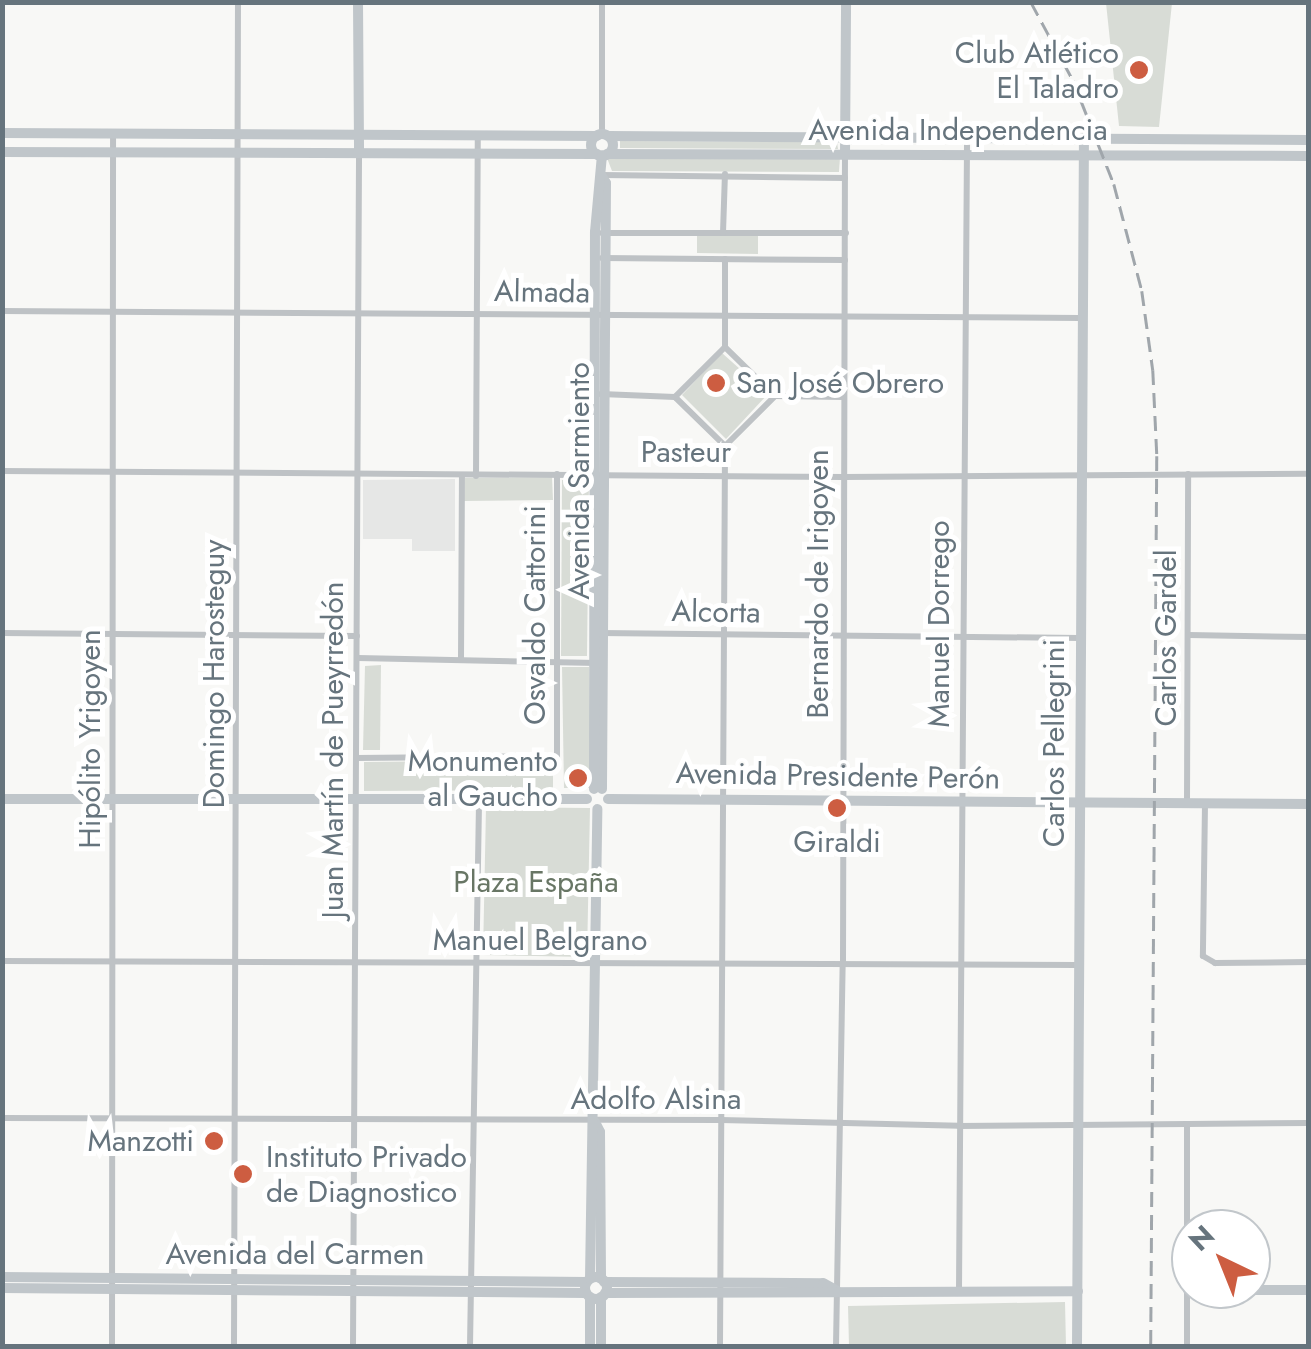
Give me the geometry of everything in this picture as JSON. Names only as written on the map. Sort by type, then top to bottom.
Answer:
[{"type":"main road","points":[[358,2],[359,154]]},
{"type":"main road","name":"Bernardo de Irigoyen","points":[[845,154],[846,2]]},
{"type":"main road","name":"Avenida Independencia","points":[[2,134],[1308,140]]},
{"type":"main road","points":[[2,134],[7,144],[2,151]]},
{"type":"main road","points":[[602,135],[613,146],[602,154],[592,146],[602,135]]},
{"type":"main road","name":"Carlos Pellegrini","points":[[1077,1346],[1084,139]]},
{"type":"main road","name":"Avenida Independencia","points":[[2,151],[1308,156]]},
{"type":"main road","name":"Avenida Sarmiento","points":[[597,794],[600,233],[606,183],[601,175],[602,154]]},
{"type":"main road","points":[[590,1346],[596,1288],[600,1132],[594,1122],[597,794]]},
{"type":"main road","name":"Avenida Presidente Perón","points":[[2,799],[478,800],[597,794],[723,800],[1308,804]]},
{"type":"main road","name":"Avenida del Carmen","points":[[2,1277],[112,1284]]},
{"type":"main road","name":"Avenida del Carmen","points":[[2,1288],[112,1284],[720,1288],[823,1283],[836,1290],[1078,1291]]},
{"type":"main road","points":[[596,1288],[601,1346]]},
{"type":"main road","points":[[1271,1290],[1308,1290]]},
{"type":"street","name":"Domingo Harosteguy","points":[[234,1346],[238,2]]},
{"type":"street","points":[[602,2],[602,135]]},
{"type":"street","name":"Hipólito Yrigoyen","points":[[112,1346],[113,132]]},
{"type":"street","points":[[476,476],[478,135]]},
{"type":"street","name":"Manuel Dorrego","points":[[959,1290],[962,476],[968,138]]},
{"type":"street","name":"Juan Martín de Pueyrredón","points":[[352,1346],[359,154]]},
{"type":"street","name":"Bernardo de Irigoyen","points":[[836,1346],[843,964],[845,154]]},
{"type":"street","points":[[724,233],[725,174]]},
{"type":"street","points":[[601,175],[845,178]]},
{"type":"street","points":[[600,233],[846,234]]},
{"type":"street","points":[[600,258],[846,260]]},
{"type":"street","points":[[675,397],[725,347],[725,259]]},
{"type":"street","name":"Almada","points":[[2,312],[1080,318]]},
{"type":"street","points":[[725,347],[775,396],[844,397]]},
{"type":"street","points":[[600,394],[675,397],[724,446]]},
{"type":"street","points":[[720,1346],[724,446],[775,396]]},
{"type":"street","name":"Pasteur","points":[[2,471],[844,477],[1308,474]]},
{"type":"street","points":[[461,659],[462,474]]},
{"type":"street","name":"Osvaldo Cattorini","points":[[356,758],[557,756],[558,474]]},
{"type":"street","name":"Carlos Gardel","points":[[1187,802],[1188,474]]},
{"type":"street","points":[[2,633],[357,636]]},
{"type":"street","name":"Alcorta","points":[[598,634],[1079,638]]},
{"type":"street","points":[[1188,635],[1308,638]]},
{"type":"street","points":[[358,658],[598,663]]},
{"type":"street","points":[[470,1346],[478,800]]},
{"type":"street","points":[[1205,804],[1203,956],[1207,961],[1308,962]]},
{"type":"street","name":"Manuel Belgrano","points":[[2,961],[1078,965]]},
{"type":"street","name":"Adolfo Alsina","points":[[2,1118],[721,1120],[960,1126],[1308,1123]]},
{"type":"street","points":[[1188,1124],[1188,1209]]},
{"type":"street","points":[[1187,1346],[1188,1309]]},
{"type":"shaded area","points":[[455,479],[455,551],[412,551],[412,539],[363,539],[363,480]]},
{"type":"green space","name":"Club Atlético El Taladro","points":[[1106,3],[1172,3],[1159,127],[1119,126]]},
{"type":"green space","points":[[620,141],[837,142],[838,149],[620,148]]},
{"type":"green space","points":[[840,157],[839,172],[612,171],[607,158]]},
{"type":"green space","points":[[697,235],[758,236],[758,254],[697,253]]},
{"type":"green space","points":[[722,353],[768,394],[726,439],[682,395]]},
{"type":"green space","points":[[552,477],[553,500],[464,501],[465,478]]},
{"type":"green space","points":[[562,480],[589,480],[587,656],[561,656]]},
{"type":"green space","points":[[381,665],[380,750],[363,750],[365,666]]},
{"type":"green space","points":[[562,667],[589,667],[591,788],[564,788]]},
{"type":"green space","points":[[553,760],[553,790],[364,791],[364,762]]},
{"type":"green space","name":"Plaza España","points":[[486,807],[590,808],[587,957],[483,955]]},
{"type":"green space","points":[[1065,1302],[1066,1346],[849,1346],[848,1306]]},
{"type":"railway","points":[[1031,2],[1073,80],[1114,184],[1142,291],[1153,370],[1157,456],[1151,1346]]},
{"type":"place","name":"Club Atlético El Taladro","points":[[1139,70]]},
{"type":"place","name":"San José Obrero","points":[[716,383]]},
{"type":"place","name":"Monumento al Gaucho","points":[[578,778]]},
{"type":"place","name":"Giraldi","points":[[837,808]]},
{"type":"place","name":"Manzotti","points":[[214,1141]]},
{"type":"place","name":"Instituto Privado de Diagnostico","points":[[243,1174]]}]
